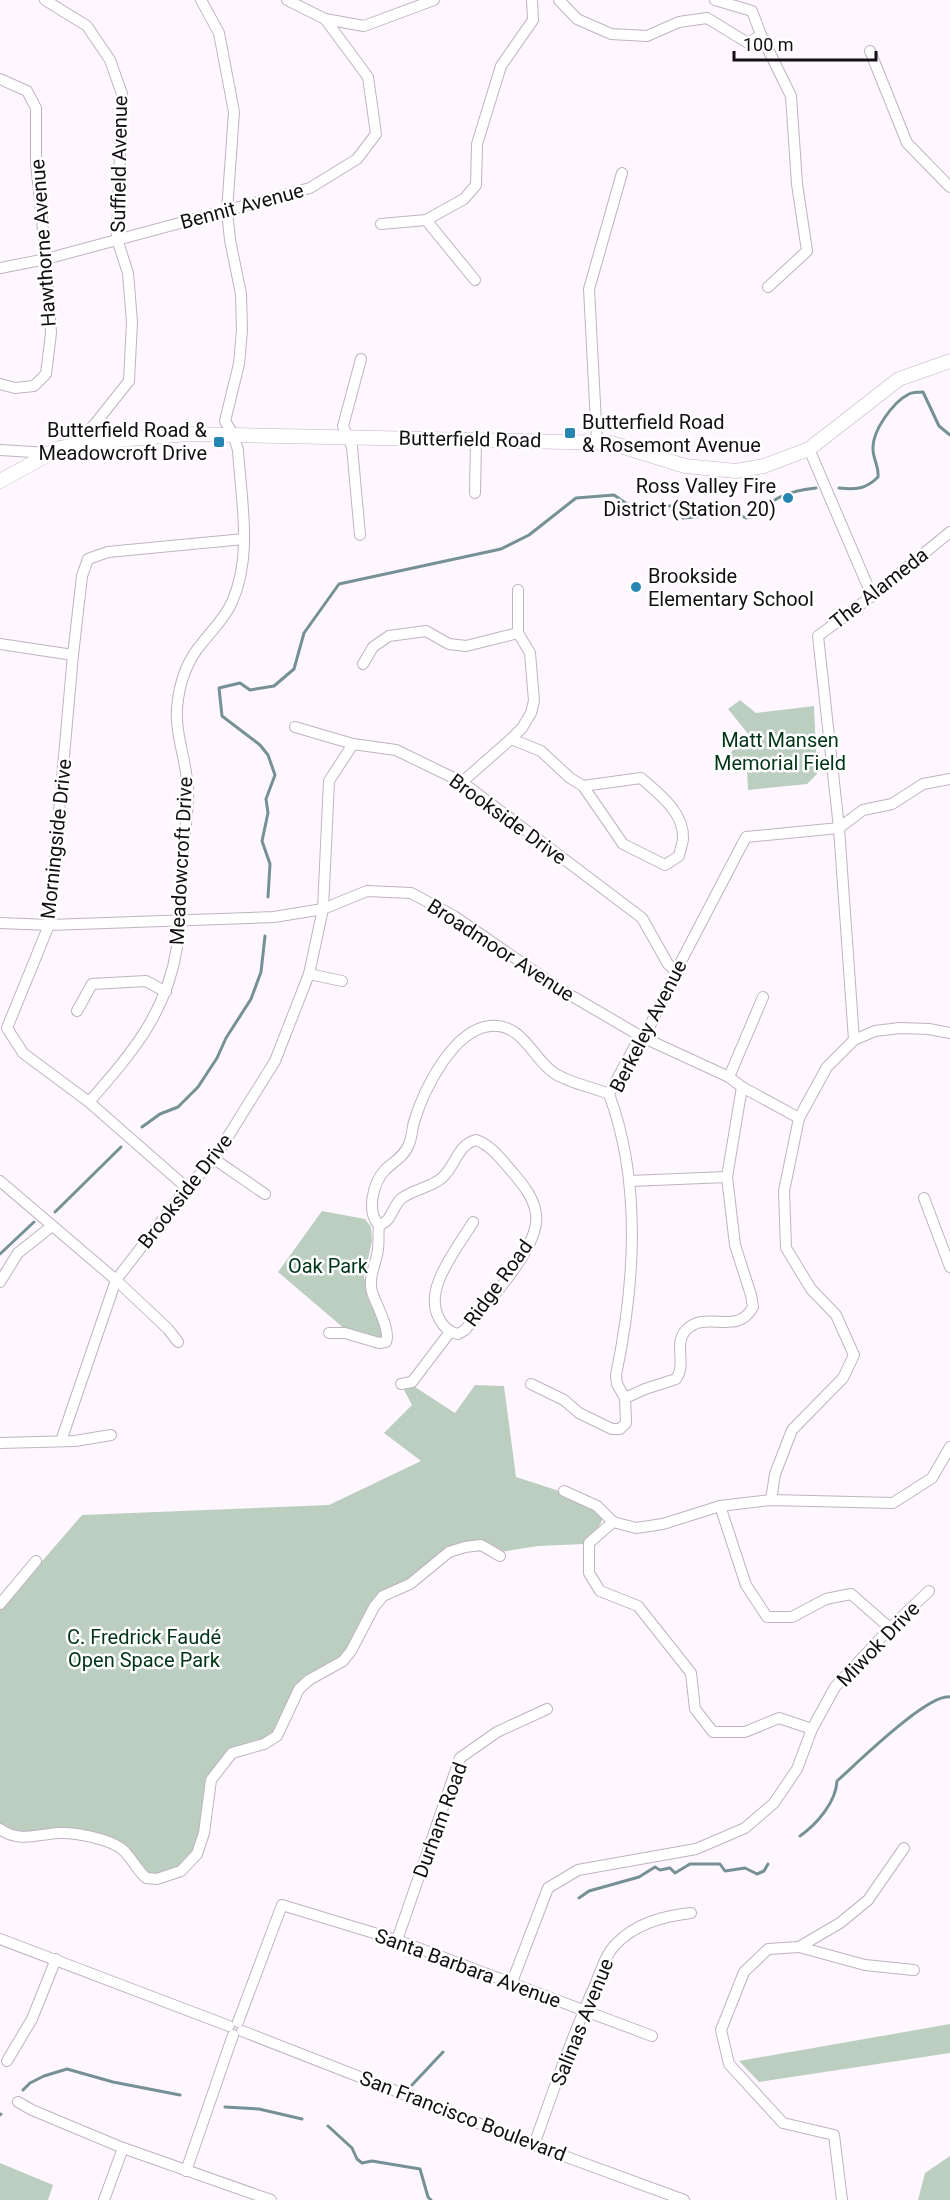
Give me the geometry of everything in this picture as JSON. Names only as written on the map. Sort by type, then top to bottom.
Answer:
[{"type":"street","name":"Suffield Avenue","points":[[45,0],[87,27],[110,60],[122,94],[117,239],[128,273],[132,322],[129,381],[94,425],[73,445]]},
{"type":"street","name":"Meadowcroft Drive","points":[[89,1102],[139,1044],[166,992],[177,945],[188,793],[186,767],[178,738],[177,709],[183,678],[192,656],[220,622],[231,604],[242,571],[244,539],[238,450],[233,434],[225,421],[239,364],[242,330],[241,294],[230,240],[227,211],[234,112],[219,33],[201,0]]},
{"type":"street","points":[[287,0],[325,19],[364,26],[434,0]]},
{"type":"street","points":[[381,224],[426,220],[464,200],[476,185],[477,144],[501,66],[533,20],[532,0]]},
{"type":"street","points":[[559,0],[578,19],[611,34],[647,36],[679,22],[707,18],[748,43],[761,35]]},
{"type":"street","points":[[715,0],[753,5],[761,35],[791,96],[797,184],[807,251],[768,287]]},
{"type":"street","name":"Bennit Avenue","points":[[0,268],[46,259],[310,188],[357,159],[376,134],[368,77],[325,19]]},
{"type":"street","points":[[870,51],[907,143],[950,187]]},
{"type":"street","name":"Hawthorne Avenue","points":[[0,79],[27,92],[36,108],[36,164],[51,333],[46,374],[34,386],[15,388],[0,384]]},
{"type":"street","points":[[597,442],[589,289],[622,173]]},
{"type":"street","points":[[426,220],[475,280]]},
{"type":"street","points":[[360,535],[352,447],[344,426],[361,359]]},
{"type":"street","name":"Butterfield Road","points":[[0,480],[49,453],[73,445],[188,434],[597,442],[611,443],[685,465],[736,471],[764,466],[808,449],[899,379],[950,361]]},
{"type":"street","points":[[475,493],[476,441]]},
{"type":"street","points":[[808,449],[872,596]]},
{"type":"street","points":[[0,450],[49,453]]},
{"type":"street","name":"The Alameda","points":[[854,1040],[839,828],[818,636],[872,596],[950,532]]},
{"type":"street","name":"Morningside Drive","points":[[187,1188],[89,1102],[23,1053],[7,1028],[49,925],[73,655],[82,576],[88,559],[108,552],[244,539]]},
{"type":"street","points":[[462,782],[522,728],[531,713],[534,701],[530,653],[518,633],[518,590]]},
{"type":"street","points":[[363,664],[373,648],[389,636],[426,631],[449,644],[466,646],[518,633]]},
{"type":"street","points":[[0,644],[73,655]]},
{"type":"street","points":[[295,727],[353,744]]},
{"type":"street","points":[[511,739],[541,751],[570,778],[583,786],[623,844],[665,865],[679,856],[683,837],[679,818],[663,797],[641,778],[583,786]]},
{"type":"street","name":"Brookside Drive","points":[[61,1441],[116,1280],[187,1188],[214,1159],[275,1061],[309,974],[323,909],[329,781],[353,744],[396,750],[462,782],[642,918],[668,964],[676,971]]},
{"type":"street","points":[[839,828],[863,810],[892,804],[923,784],[950,779]]},
{"type":"street","name":"Berkeley Avenue","points":[[531,1384],[564,1400],[579,1413],[612,1429],[621,1429],[626,1423],[625,1398],[617,1384],[616,1376],[630,1294],[630,1181],[618,1116],[609,1094],[637,1042],[648,1030],[746,837],[839,828]]},
{"type":"street","name":"Broadmoor Avenue","points":[[0,923],[49,925],[274,918],[323,909],[367,891],[411,893],[454,916],[560,989],[642,1036],[729,1077],[742,1087],[799,1118]]},
{"type":"street","points":[[309,974],[342,981]]},
{"type":"street","points":[[77,1011],[92,984],[146,981],[166,992]]},
{"type":"street","points":[[729,1077],[763,997]]},
{"type":"street","points":[[329,1333],[345,1333],[379,1343],[386,1342],[388,1338],[370,1280],[378,1251],[378,1225],[372,1214],[376,1184],[383,1172],[405,1153],[424,1098],[449,1052],[466,1035],[489,1026],[506,1028],[523,1038],[551,1071],[609,1094]]},
{"type":"street","points":[[771,1500],[775,1474],[792,1430],[843,1378],[854,1355],[836,1315],[811,1289],[786,1248],[784,1191],[799,1118],[828,1067],[854,1040],[875,1030],[900,1028],[929,1029],[950,1033]]},
{"type":"street","points":[[625,1398],[676,1379],[680,1366],[680,1340],[687,1329],[698,1323],[741,1320],[753,1307],[752,1295],[735,1245],[727,1177],[742,1087]]},
{"type":"street","name":"Ridge Road","points":[[378,1225],[388,1220],[400,1199],[414,1190],[443,1178],[460,1150],[476,1140],[493,1150],[529,1193],[536,1214],[536,1224],[525,1253],[465,1330],[458,1334],[450,1332],[437,1315],[433,1303],[434,1290],[473,1222]]},
{"type":"street","points":[[214,1159],[265,1194]]},
{"type":"street","points":[[630,1181],[727,1177]]},
{"type":"street","points":[[0,1181],[116,1280],[168,1329],[178,1342]]},
{"type":"street","points":[[924,1198],[950,1267]]},
{"type":"street","points":[[0,1282],[18,1253],[52,1226]]},
{"type":"street","points":[[401,1384],[412,1382],[450,1332]]},
{"type":"street","points":[[0,1443],[61,1441],[111,1435]]},
{"type":"street","points":[[564,1491],[597,1506],[613,1522],[636,1528],[663,1524],[720,1506],[771,1500],[893,1503],[932,1478],[950,1447]]},
{"type":"street","points":[[720,1506],[746,1585],[767,1617],[792,1617],[826,1599],[851,1594],[890,1628]]},
{"type":"street","points":[[613,1522],[589,1543],[589,1573],[600,1591],[638,1606],[691,1673],[695,1708],[713,1732],[745,1732],[779,1718],[812,1729]]},
{"type":"street","points":[[0,1829],[16,1837],[59,1833],[81,1834],[104,1841],[122,1849],[146,1878],[156,1879],[181,1871],[197,1854],[204,1833],[211,1780],[232,1753],[264,1744],[277,1736],[299,1689],[309,1680],[343,1661],[351,1651],[374,1607],[383,1596],[410,1584],[449,1552],[481,1545],[500,1556]]},
{"type":"street","points":[[0,1604],[36,1561]]},
{"type":"street","name":"Miwok Drive","points":[[512,1982],[548,1888],[578,1870],[696,1849],[745,1828],[774,1803],[797,1769],[812,1729],[835,1687],[890,1628],[929,1591]]},
{"type":"street","name":"Durham Road","points":[[397,1940],[460,1758],[498,1732],[547,1709]]},
{"type":"street","points":[[799,1947],[840,1923],[868,1900],[904,1848]]},
{"type":"street","name":"Santa Barbara Avenue","points":[[235,2028],[282,1905],[397,1940],[652,2036]]},
{"type":"street","name":"Salinas Avenue","points":[[534,2145],[607,1955],[631,1931],[646,1923],[672,1915],[691,1913]]},
{"type":"street","name":"San Francisco Boulevard","points":[[0,1939],[534,2145],[684,2200]]},
{"type":"street","points":[[842,2200],[834,2135],[783,2123],[729,2064],[721,2030],[744,1972],[768,1949],[799,1947],[865,1965],[914,1970]]},
{"type":"street","points":[[7,2061],[32,2019],[56,1959]]},
{"type":"street","points":[[186,2171],[235,2028]]},
{"type":"street","points":[[18,2102],[123,2148],[271,2200]]},
{"type":"street","points":[[104,2200],[123,2148]]},
{"type":"green space","name":"Matt Mansen Memorial Field","points":[[740,700],[756,713],[814,706],[817,774],[807,784],[748,790],[747,770],[735,773],[733,762],[727,756],[749,735],[728,709]]},
{"type":"green space","name":"Oak Park","points":[[322,1211],[365,1219],[371,1227],[372,1241],[364,1277],[388,1338],[381,1340],[346,1330],[278,1272]]},
{"type":"green space","name":"C. Fredrick Faudé Open Space Park","points":[[412,1385],[455,1413],[475,1385],[504,1386],[516,1477],[584,1499],[603,1517],[598,1528],[584,1544],[538,1546],[494,1553],[465,1547],[390,1592],[351,1651],[309,1680],[277,1736],[232,1753],[211,1780],[204,1833],[181,1871],[146,1878],[122,1849],[81,1834],[31,1837],[0,1829],[0,1610],[82,1515],[329,1505],[421,1461],[384,1433],[412,1405],[404,1390]]},
{"type":"green space","points":[[950,2024],[950,2053],[759,2082],[739,2061]]},
{"type":"green space","points":[[950,2156],[950,2200],[918,2200],[925,2173]]},
{"type":"green space","points":[[0,2163],[53,2185],[48,2200],[0,2200]]},
{"type":"waterway","points":[[839,488],[860,488],[878,477],[873,449],[876,434],[890,410],[909,394],[923,392],[939,426],[950,435]]},
{"type":"waterway","points":[[268,897],[270,864],[262,841],[268,813],[266,799],[275,775],[268,755],[260,745],[222,716],[219,688],[240,683],[250,690],[274,686],[294,669],[304,633],[339,584],[501,549],[529,535],[576,498],[614,495],[627,504],[650,510],[661,506],[673,506],[683,518],[706,516],[729,510],[746,518],[761,514],[771,502],[778,498],[801,490],[816,488]]},
{"type":"waterway","points":[[142,1127],[160,1114],[178,1107],[198,1087],[217,1058],[226,1038],[251,999],[261,972],[265,936]]},
{"type":"waterway","points":[[55,1212],[121,1147]]},
{"type":"waterway","points":[[0,1254],[34,1222]]},
{"type":"waterway","points":[[800,1836],[825,1812],[833,1797],[837,1781],[909,1718],[926,1706],[950,1697]]},
{"type":"waterway","points":[[579,1898],[589,1891],[639,1877],[655,1867],[660,1870],[670,1868],[675,1873],[690,1864],[720,1864],[725,1871],[745,1868],[757,1874],[764,1871],[768,1864]]},
{"type":"waterway","points":[[412,2085],[443,2052]]},
{"type":"waterway","points":[[23,2090],[30,2083],[44,2076],[67,2069],[113,2082],[180,2095]]},
{"type":"waterway","points":[[225,2107],[259,2109],[302,2119]]},
{"type":"waterway","points":[[328,2126],[352,2148],[357,2159],[362,2163],[372,2161],[420,2169],[428,2197],[431,2200]]},
{"type":"place","name":"Butterfield Road & Rosemont Avenue","points":[[570,433]]},
{"type":"place","name":"Butterfield Road & Meadowcroft Drive","points":[[219,442]]},
{"type":"place","name":"Ross Valley Fire District (Station 20)","points":[[788,498]]},
{"type":"place","name":"Brookside Elementary School","points":[[636,587]]}]
